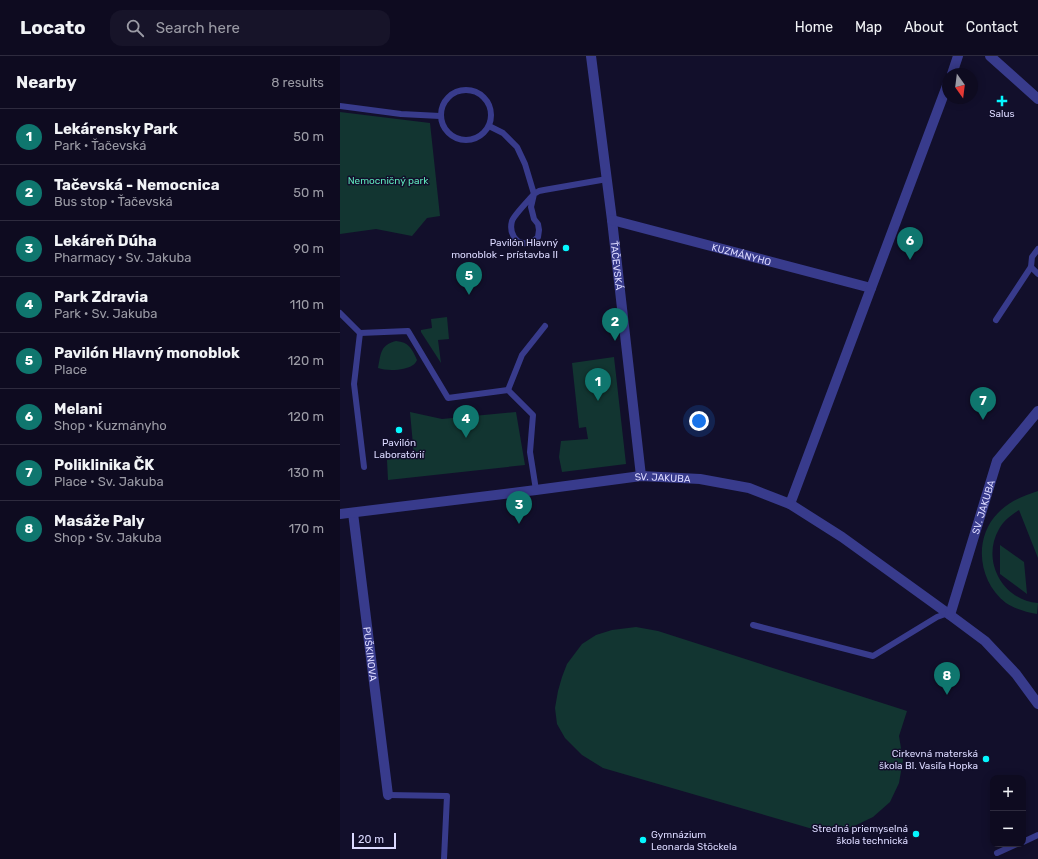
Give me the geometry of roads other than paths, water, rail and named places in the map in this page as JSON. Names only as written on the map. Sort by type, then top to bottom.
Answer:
[{"type":"street","name":"ŤAČEVSKÁ","points":[[591,56],[612,220],[641,476]]},
{"type":"street","points":[[954,68],[958,56]]},
{"type":"street","points":[[990,56],[1038,99]]},
{"type":"street","points":[[790,504],[942,99]]},
{"type":"street","name":"KUZMÁNYHO","points":[[612,220],[871,288]]},
{"type":"street","name":"SV. JAKUBA","points":[[949,614],[997,461],[1038,410]]},
{"type":"street","name":"SV. JAKUBA","points":[[340,514],[641,476],[700,479],[749,488],[790,504],[842,537],[949,614],[985,641],[1016,674],[1038,704]]},
{"type":"street","name":"PUŠKINOVA","points":[[354,513],[388,795]]},
{"type":"lane","points":[[467,90],[482,96],[487,102],[491,118],[489,126],[484,133],[477,138],[461,140],[446,132],[440,116],[442,107],[451,95],[459,91],[467,90]]},
{"type":"lane","points":[[340,106],[401,114],[440,116]]},
{"type":"lane","points":[[489,126],[503,133],[517,147],[525,164],[534,194],[531,207],[534,219],[538,224],[538,237],[527,244],[521,243],[515,240],[512,234],[512,219],[534,194],[538,191],[607,179]]},
{"type":"lane","points":[[996,320],[1031,267],[1032,257],[1038,249]]},
{"type":"lane","points":[[1031,267],[1038,274]]},
{"type":"lane","points":[[340,313],[360,333],[408,331],[448,398],[508,390]]},
{"type":"lane","points":[[508,390],[522,355],[545,326]]},
{"type":"lane","points":[[360,333],[354,384],[364,467]]},
{"type":"lane","points":[[508,390],[533,415],[530,452],[536,490]]},
{"type":"lane","points":[[753,625],[873,656],[937,617],[949,614]]},
{"type":"lane","points":[[388,795],[447,796],[444,859]]},
{"type":"lane","points":[[1026,841],[1038,835]]},
{"type":"lane","points":[[997,853],[1010,847]]},
{"type":"place","name":"Salus","points":[[1002,101]]},
{"type":"place","name":"Pavilón Hlavný monoblok - prístavba II","points":[[566,248]]},
{"type":"place","name":"Melani","points":[[910,260]]},
{"type":"place","name":"Pavilón Hlavný monoblok","points":[[469,295]]},
{"type":"place","name":"Tačevská - Nemocnica","points":[[615,341]]},
{"type":"place","name":"Lekárensky Park","points":[[598,401]]},
{"type":"place","name":"Poliklinika ČK","points":[[983,420]]},
{"type":"place","name":"Pavilón Laboratórií","points":[[399,430]]},
{"type":"place","name":"Park Zdravia","points":[[466,438]]},
{"type":"place","name":"Lekáreň Dúha","points":[[519,524]]},
{"type":"place","name":"Masáže Paly","points":[[947,695]]},
{"type":"place","name":"Cirkevná materská škola Bl. Vasiľa Hopka","points":[[986,759]]},
{"type":"place","name":"Stredná priemyselná škola technická","points":[[916,834]]},
{"type":"place","name":"Gymnázium Leonarda Stöckela","points":[[643,840]]},
{"type":"park label","name":"Nemocničný park","points":[[388,180]]}]
